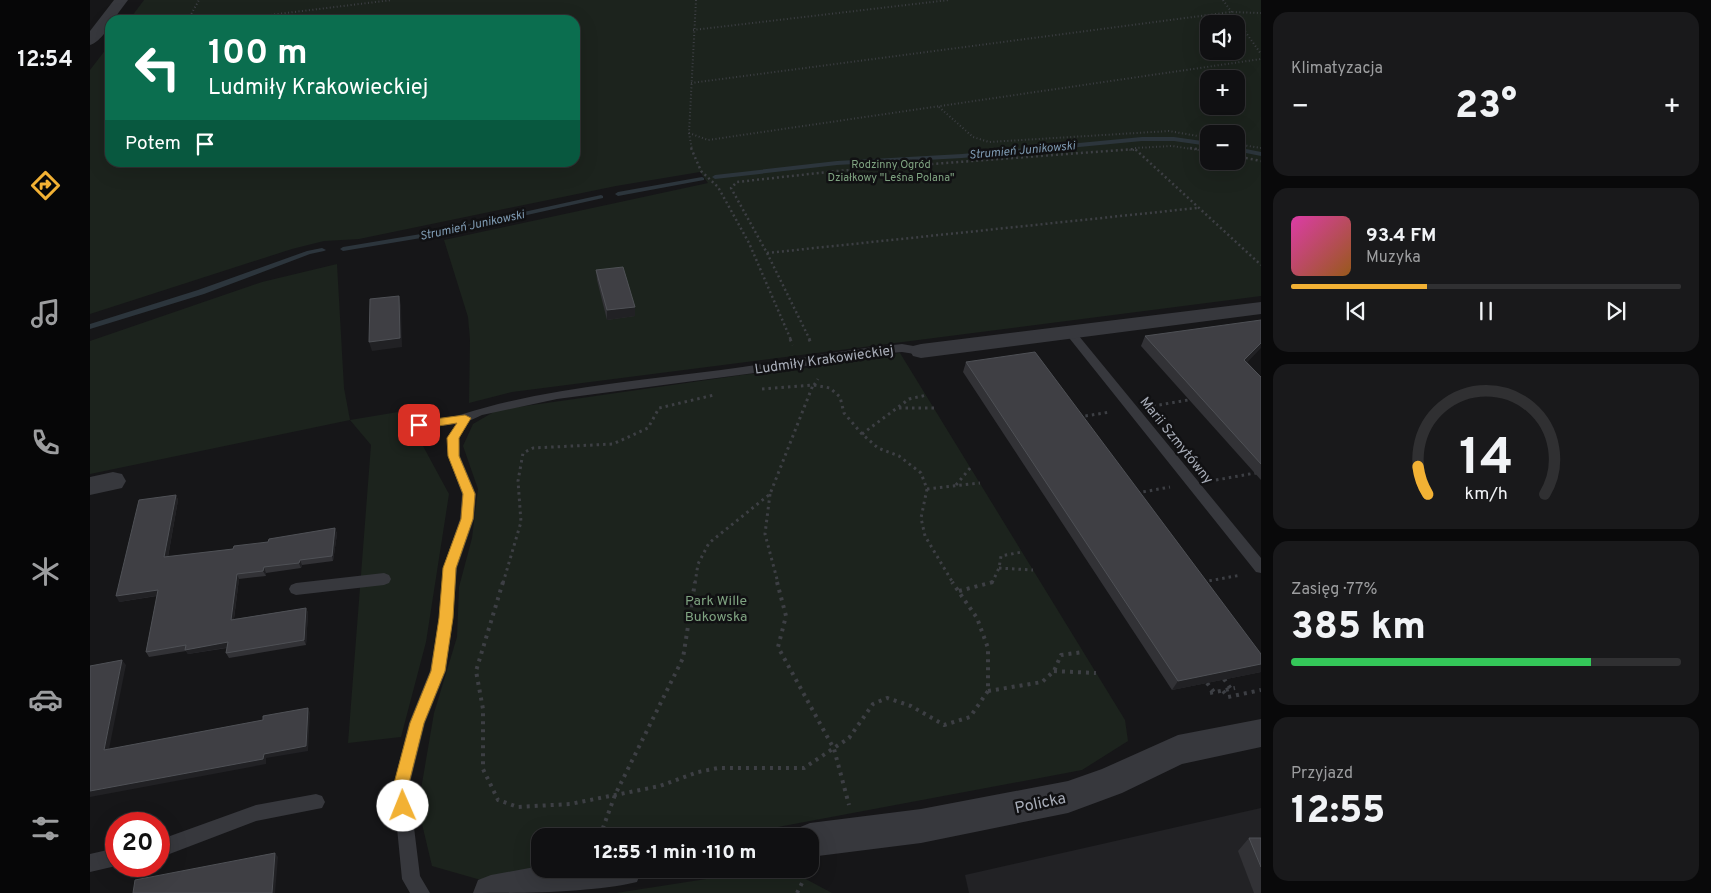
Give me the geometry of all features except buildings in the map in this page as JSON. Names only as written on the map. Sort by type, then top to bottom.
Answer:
[{"type":"street","points":[[110,15],[122,0]]},
{"type":"street","points":[[90,41],[105,22]]},
{"type":"street","name":"Ludmiły Krakowieckiej","points":[[921,351],[1261,308]]},
{"type":"street","name":"Policka","points":[[819,839],[921,826],[1068,797],[1110,782],[1178,750],[1261,734]]},
{"type":"street","points":[[491,893],[574,878]]},
{"type":"lane","name":"Marii Szmytówny","points":[[1070,332],[1256,571]]},
{"type":"lane","name":"Ludmiły Krakowieckiej","points":[[419,425],[465,418],[478,412],[557,395],[800,363],[859,352],[902,348],[921,351]]},
{"type":"lane","points":[[421,893],[411,879],[401,787],[417,723],[438,671],[446,618],[450,568],[467,519],[469,494],[454,456],[453,438],[465,418]]},
{"type":"lane","points":[[296,589],[384,579]]},
{"type":"lane","points":[[170,845],[256,813],[316,802]]},
{"type":"lane","points":[[90,863],[105,860]]},
{"type":"path","points":[[191,15],[199,0]]},
{"type":"path","points":[[270,15],[392,0]]},
{"type":"path","points":[[696,0],[693,30],[689,144],[694,157],[710,183],[718,187],[749,243],[794,346]]},
{"type":"path","points":[[693,30],[950,0]]},
{"type":"path","points":[[1223,0],[1261,54]]},
{"type":"path","points":[[692,83],[1231,12],[1261,13]]},
{"type":"path","points":[[689,133],[708,140],[719,139],[1261,59]]},
{"type":"path","points":[[939,107],[973,137],[989,142],[1169,131],[1200,136]]},
{"type":"path","points":[[1245,145],[1261,148]]},
{"type":"path","points":[[813,348],[767,253],[731,188],[737,182],[1135,148],[1172,146],[1200,150]]},
{"type":"path","points":[[1135,148],[1261,265]]},
{"type":"path","points":[[1245,158],[1261,161]]},
{"type":"path","points":[[767,253],[1198,208]]},
{"type":"path","points":[[719,394],[659,408],[648,428],[613,444],[533,448],[523,453],[518,481],[520,522],[476,670],[482,709],[483,769],[498,800],[518,807],[570,804],[660,786],[698,772],[718,768],[804,768],[849,738],[873,704],[887,698],[910,706],[944,725],[970,717],[988,692],[988,648],[977,618],[943,568],[925,536],[921,518],[927,489],[921,473],[899,456],[878,448],[862,434],[844,413],[840,397],[830,388],[814,385],[756,389]]},
{"type":"path","points":[[814,385],[770,494],[765,534],[786,616],[778,648],[834,749],[857,834]]},
{"type":"path","points":[[862,434],[909,399],[927,395]]},
{"type":"path","points":[[898,408],[934,408]]},
{"type":"path","points":[[956,486],[971,467]]},
{"type":"path","points":[[927,489],[980,483]]},
{"type":"path","points":[[603,828],[615,795],[683,658],[698,564],[709,543],[770,494]]},
{"type":"path","points":[[959,591],[992,583],[999,568],[1001,556],[1022,552]]},
{"type":"path","points":[[999,568],[1033,570]]},
{"type":"path","points":[[1193,584],[1256,571]]},
{"type":"path","points":[[988,692],[1042,682],[1054,672],[1061,655],[1083,652]]},
{"type":"path","points":[[1054,672],[1096,673]]},
{"type":"path","points":[[1207,683],[1212,693],[1233,689],[1224,679]]},
{"type":"path","points":[[1222,691],[1228,697],[1261,690]]},
{"type":"path","points":[[798,893],[804,878]]},
{"type":"shaded area","points":[[1261,808],[1261,893],[969,893],[965,875]]},
{"type":"green space","name":"Rodzinny Ogród Działkowy \"Leśna Polana\"","points":[[144,0],[1261,0],[1261,296],[512,392],[469,403],[470,340],[468,317],[444,240],[708,183],[700,172],[616,186],[359,239],[324,241],[292,249],[90,314],[90,70],[105,50],[105,167],[580,167],[580,15],[133,15]]},
{"type":"green space","points":[[337,264],[344,388],[350,420],[90,474],[90,341],[262,282]]},
{"type":"green space","name":"Park Wille Bukowska","points":[[900,353],[1125,720],[1128,741],[1082,770],[773,828],[531,828],[531,874],[488,882],[432,866],[418,807],[434,713],[457,637],[459,587],[472,538],[478,489],[463,446],[473,424],[497,410],[742,375],[816,367],[832,362]]},
{"type":"green space","points":[[404,411],[449,494],[426,642],[401,737],[348,743],[371,445],[350,420]]},
{"type":"green space","points":[[713,878],[804,878],[832,893],[616,893]]},
{"type":"waterway","name":"Strumień Junikowski","points":[[715,177],[837,163],[962,156],[1142,139],[1174,139],[1200,143]]},
{"type":"waterway","name":"Strumień Junikowski","points":[[1245,151],[1261,154]]},
{"type":"waterway","name":"Strumień Junikowski","points":[[618,194],[702,179]]},
{"type":"waterway","name":"Strumień Junikowski","points":[[343,249],[433,234],[601,197]]},
{"type":"waterway","name":"Strumień Junikowski","points":[[90,327],[201,292],[309,252],[322,250]]},
{"type":"route","points":[[403,806],[401,787],[417,723],[438,671],[446,618],[450,568],[467,519],[469,494],[454,456],[453,438],[465,418],[419,425]]}]
